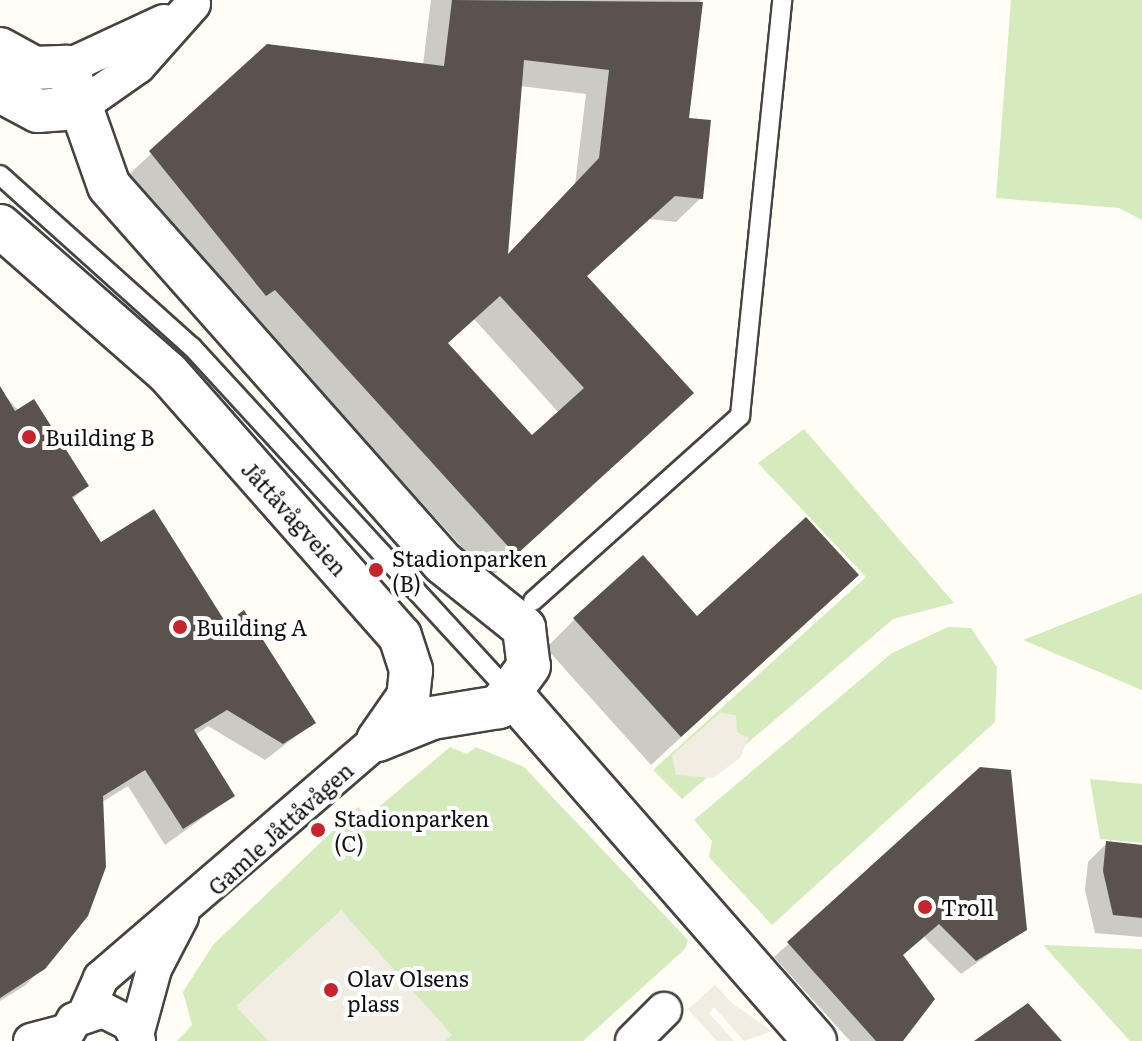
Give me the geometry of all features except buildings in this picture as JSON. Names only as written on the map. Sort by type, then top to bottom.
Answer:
[{"type":"street","points":[[0,49],[34,68],[67,67],[95,59],[195,2]]},
{"type":"street","points":[[0,91],[38,111],[78,108],[138,66],[195,2]]},
{"type":"street","points":[[67,67],[78,108],[109,186],[443,563],[524,628],[529,666],[512,695],[499,707],[432,718],[378,740]]},
{"type":"street","name":"Jåttåvågveien","points":[[0,226],[168,373],[400,636],[411,670],[408,697],[378,740]]},
{"type":"street","points":[[512,695],[815,1041]]},
{"type":"street","name":"Gamle Jåttåvågen","points":[[71,1028],[101,978],[181,917],[378,740]]},
{"type":"street","name":"Gamle Jåttåvågen","points":[[137,1038],[154,969],[181,917]]},
{"type":"street","points":[[633,1041],[664,1010]]},
{"type":"street","name":"Gamle Jåttåvågen","points":[[31,1041],[116,1013],[137,1038]]},
{"type":"lane","points":[[533,601],[740,416],[782,0]]},
{"type":"lane","points":[[0,175],[172,327],[512,695]]},
{"type":"green space","points":[[1011,0],[1142,0],[1142,220],[1119,208],[996,198]]},
{"type":"green space","points":[[804,429],[954,603],[893,619],[682,799],[653,770],[866,577],[758,463]]},
{"type":"green space","points":[[1142,593],[1142,690],[1023,640]]},
{"type":"green space","points":[[948,627],[971,628],[997,667],[995,722],[772,925],[709,857],[712,841],[694,820],[892,653]]},
{"type":"green space","points":[[450,747],[467,754],[476,747],[524,767],[688,940],[685,949],[583,1041],[177,1041],[192,1025],[183,992],[213,945],[358,807],[367,817]]},
{"type":"green space","points":[[1090,779],[1142,784],[1142,843],[1100,839]]},
{"type":"green space","points":[[1043,945],[1142,949],[1142,1041],[1130,1041]]},
{"type":"shaded area","points":[[720,713],[736,715],[737,732],[749,738],[740,758],[713,778],[676,775],[672,755]]},
{"type":"shaded area","name":"Olav Olsens plass","points":[[341,910],[452,1035],[445,1041],[268,1041],[236,1006]]},
{"type":"shaded area","points":[[715,985],[733,1004],[772,1031],[744,1041],[714,1007],[709,1013],[734,1041],[717,1041],[688,1009]]},
{"type":"place","name":"Building B","points":[[29,437]]},
{"type":"place","name":"Stadionparken (B)","points":[[376,570]]},
{"type":"place","name":"Building A","points":[[180,627]]},
{"type":"place","name":"Stadionparken (C)","points":[[318,830]]},
{"type":"place","name":"Troll","points":[[925,907]]},
{"type":"place","name":"Olav Olsens plass","points":[[331,990]]}]
